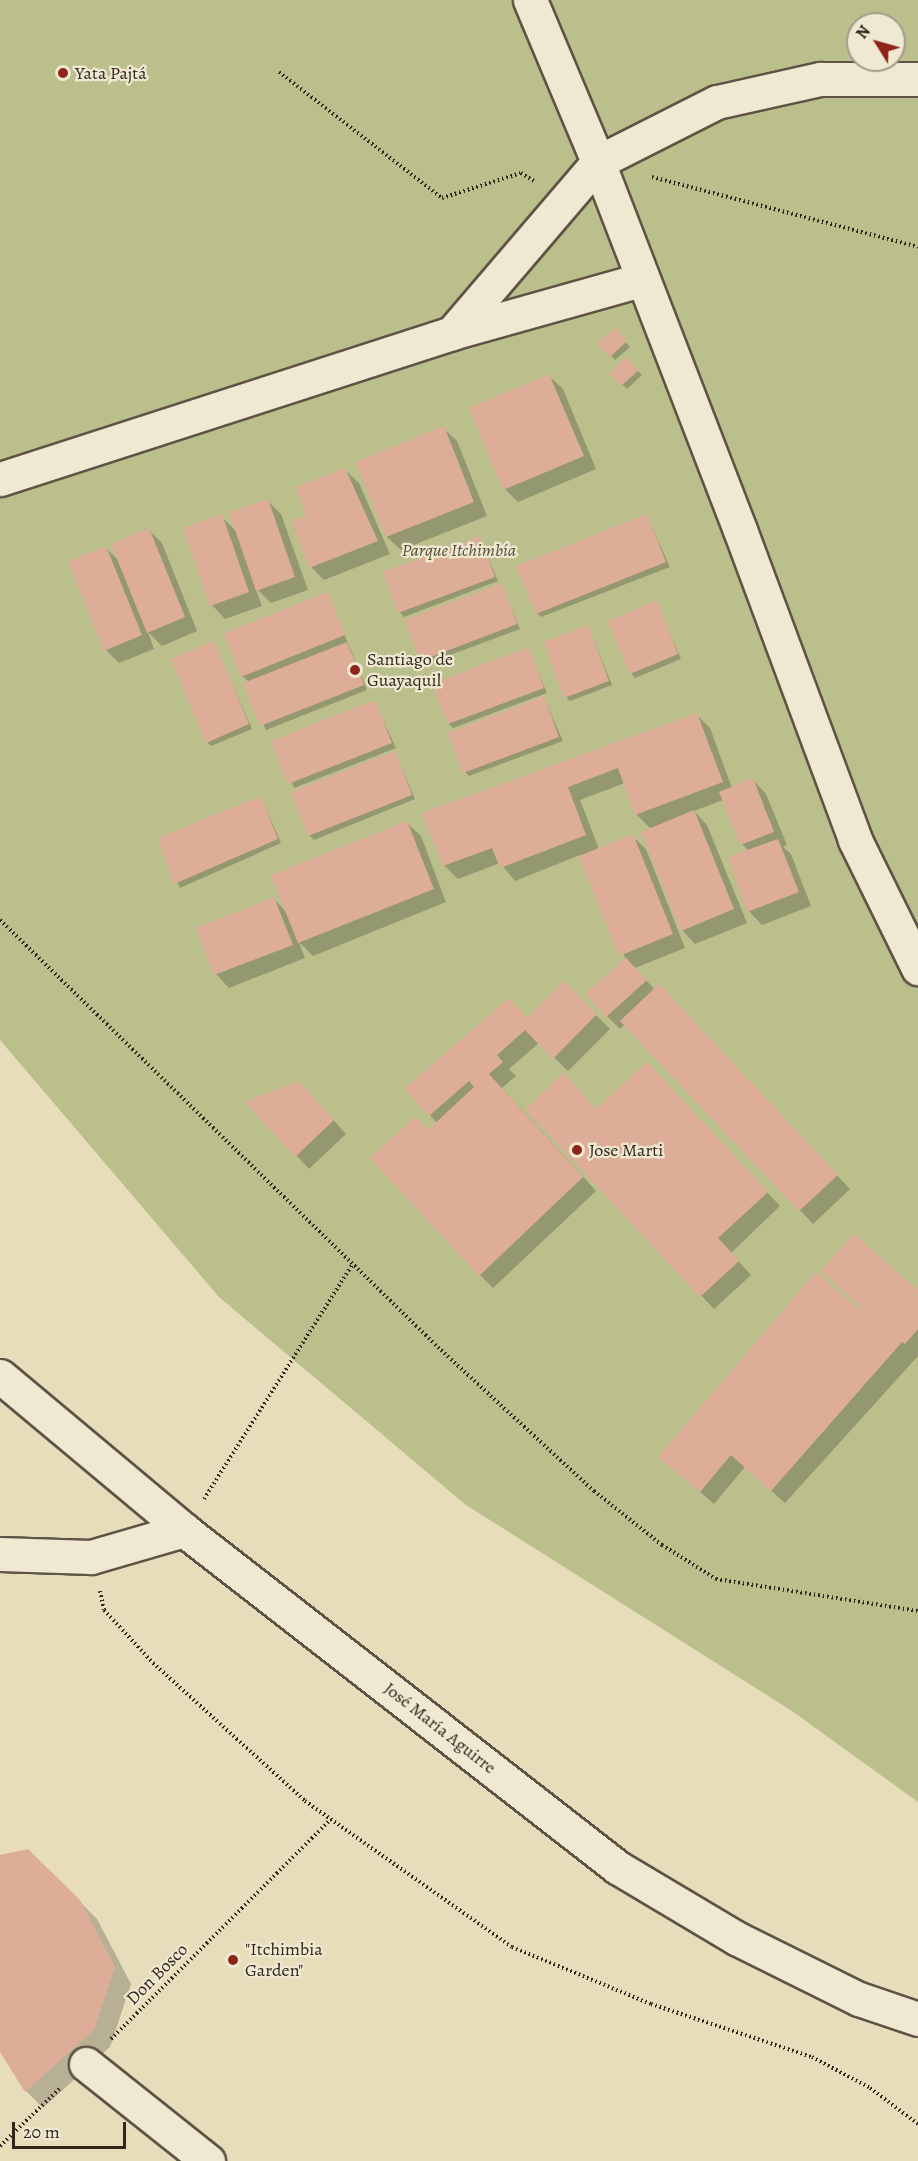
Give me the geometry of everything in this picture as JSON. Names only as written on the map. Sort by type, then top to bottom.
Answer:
[{"type":"street","points":[[530,0],[598,162],[641,280],[740,530],[855,840],[918,968]]},
{"type":"street","points":[[452,333],[598,162],[717,102],[820,79],[918,79]]},
{"type":"street","points":[[0,479],[452,333],[641,280]]},
{"type":"street","name":"José María Aguirre","points":[[0,1376],[184,1530],[617,1867],[736,1938],[859,1999],[918,2019]]},
{"type":"street","points":[[0,1554],[91,1557],[184,1530]]},
{"type":"street","points":[[86,2064],[208,2161]]},
{"type":"path","points":[[279,72],[442,198],[520,173],[565,200]]},
{"type":"path","points":[[598,162],[918,247]]},
{"type":"path","points":[[0,920],[352,1265],[594,1491],[662,1545],[716,1579],[918,1611]]},
{"type":"path","points":[[184,1530],[352,1265]]},
{"type":"path","points":[[91,1557],[104,1610],[153,1663],[304,1801],[512,1947],[651,2004],[812,2057],[870,2088],[918,2124]]},
{"type":"path","name":"Don Bosco","points":[[0,2146],[86,2064],[331,1819]]},
{"type":"green space","name":"Parque Itchimbía","points":[[0,0],[918,0],[918,1802],[792,1711],[466,1505],[219,1297],[0,1040]]},
{"type":"building","points":[[615,328],[627,341],[610,357],[597,344]]},
{"type":"building","points":[[626,357],[639,370],[621,386],[609,373]]},
{"type":"building","points":[[549,374],[584,456],[503,490],[469,408]]},
{"type":"building","points":[[444,426],[474,502],[386,537],[356,462]]},
{"type":"building","points":[[345,468],[378,541],[309,568],[292,521],[306,515],[296,487]]},
{"type":"building","points":[[268,499],[295,577],[256,591],[229,512]]},
{"type":"building","points":[[222,514],[249,592],[210,606],[183,528]]},
{"type":"building","points":[[647,514],[666,562],[536,614],[516,566]]},
{"type":"building","points":[[149,528],[185,617],[147,633],[111,544]]},
{"type":"building","name":"Santiago de Guayaquil","points":[[480,536],[495,577],[398,613],[383,572]]},
{"type":"building","points":[[106,546],[142,635],[104,651],[68,561]]},
{"type":"building","name":"Santiago de Guayaquil","points":[[502,583],[517,624],[420,661],[405,620]]},
{"type":"building","name":"Santiago de Guayaquil","points":[[328,592],[345,635],[241,677],[224,633]]},
{"type":"building","points":[[657,600],[678,654],[630,674],[608,621]]},
{"type":"building","points":[[588,625],[609,681],[564,698],[544,642]]},
{"type":"building","points":[[214,641],[249,724],[206,743],[171,659]]},
{"type":"building","name":"Santiago de Guayaquil","points":[[347,642],[364,685],[260,726],[243,683]]},
{"type":"building","name":"Santiago de Guayaquil","points":[[529,647],[544,688],[448,724],[432,684]]},
{"type":"building","name":"Santiago de Guayaquil","points":[[544,696],[559,737],[463,773],[448,733]]},
{"type":"building","name":"Santiago de Guayaquil","points":[[375,700],[392,743],[288,784],[271,741]]},
{"type":"building","points":[[697,713],[723,782],[635,815],[618,768],[568,787],[586,835],[500,868],[492,848],[443,866],[422,813]]},
{"type":"building","points":[[395,751],[412,795],[308,836],[291,792]]},
{"type":"building","points":[[753,778],[774,832],[740,845],[719,792]]},
{"type":"building","points":[[261,796],[278,839],[174,884],[158,838]]},
{"type":"building","points":[[694,810],[734,909],[681,931],[641,832]]},
{"type":"building","points":[[407,821],[434,889],[298,943],[271,875]]},
{"type":"building","points":[[633,834],[673,934],[619,956],[579,856]]},
{"type":"building","points":[[778,839],[799,892],[747,912],[728,857]]},
{"type":"building","points":[[274,897],[293,945],[214,975],[196,928]]},
{"type":"building","points":[[626,958],[647,980],[606,1017],[585,994]]},
{"type":"building","points":[[564,981],[597,1014],[553,1059],[525,1030],[497,1055],[503,1062],[489,1074],[583,1177],[479,1276],[370,1158],[415,1117],[428,1130],[474,1087],[469,1081],[429,1116],[404,1089],[509,998],[527,1018]]},
{"type":"building","points":[[659,984],[838,1175],[799,1211],[620,1021]]},
{"type":"building","points":[[647,1062],[768,1192],[718,1238],[739,1261],[700,1297],[525,1109],[564,1073],[596,1109]]},
{"type":"building","points":[[299,1081],[334,1120],[295,1157],[245,1102]]},
{"type":"building","points":[[854,1234],[918,1290],[918,1329],[905,1344],[902,1342],[771,1491],[731,1455],[700,1492],[658,1457],[816,1272],[859,1309],[861,1306],[821,1271]]},
{"type":"building","points":[[28,1849],[80,1900],[115,1967],[94,2030],[25,2092],[0,2052],[0,1855]]},
{"type":"place","name":"Yata Pajtá","points":[[63,73]]},
{"type":"place","name":"Santiago de Guayaquil","points":[[355,670]]},
{"type":"place","name":"Jose Marti","points":[[577,1150]]},
{"type":"place","name":"\"Itchimbia Garden\"","points":[[233,1960]]}]
